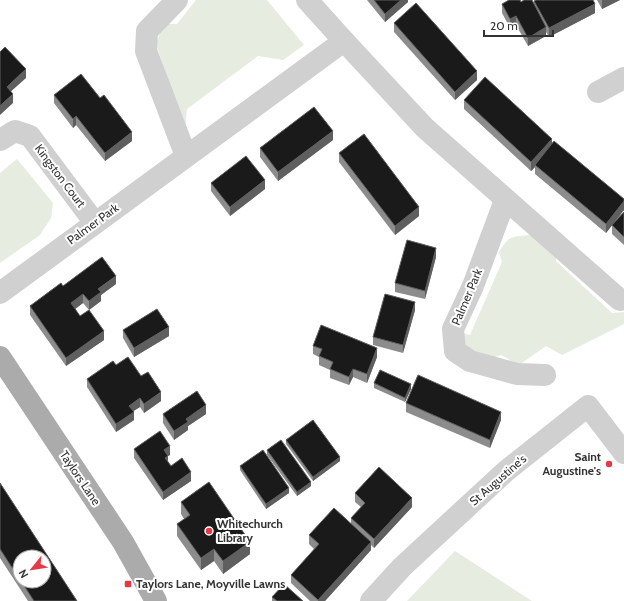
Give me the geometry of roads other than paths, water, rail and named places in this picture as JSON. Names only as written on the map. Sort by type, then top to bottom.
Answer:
[{"type":"main road","name":"Taylors Lane","points":[[0,357],[123,542],[156,601]]},
{"type":"street","points":[[177,0],[146,31],[146,51],[186,156]]},
{"type":"street","points":[[308,0],[425,128],[620,300]]},
{"type":"street","name":"Palmer Park","points":[[0,293],[344,41]]},
{"type":"street","points":[[598,92],[624,78]]},
{"type":"street","name":"Kingston Court","points":[[0,140],[15,131],[30,136],[95,223]]},
{"type":"street","name":"Palmer Park","points":[[505,200],[473,286],[453,329],[456,351],[470,361],[517,374],[545,375]]},
{"type":"street","name":"St Augustine's","points":[[370,601],[402,567],[506,471],[588,406],[624,453]]},
{"type":"place","name":"Saint Augustine's","points":[[609,464]]},
{"type":"place","name":"Whitechurch Library","points":[[209,531]]},
{"type":"place","name":"Taylors Lane, Moyville Lawns","points":[[128,584]]}]
